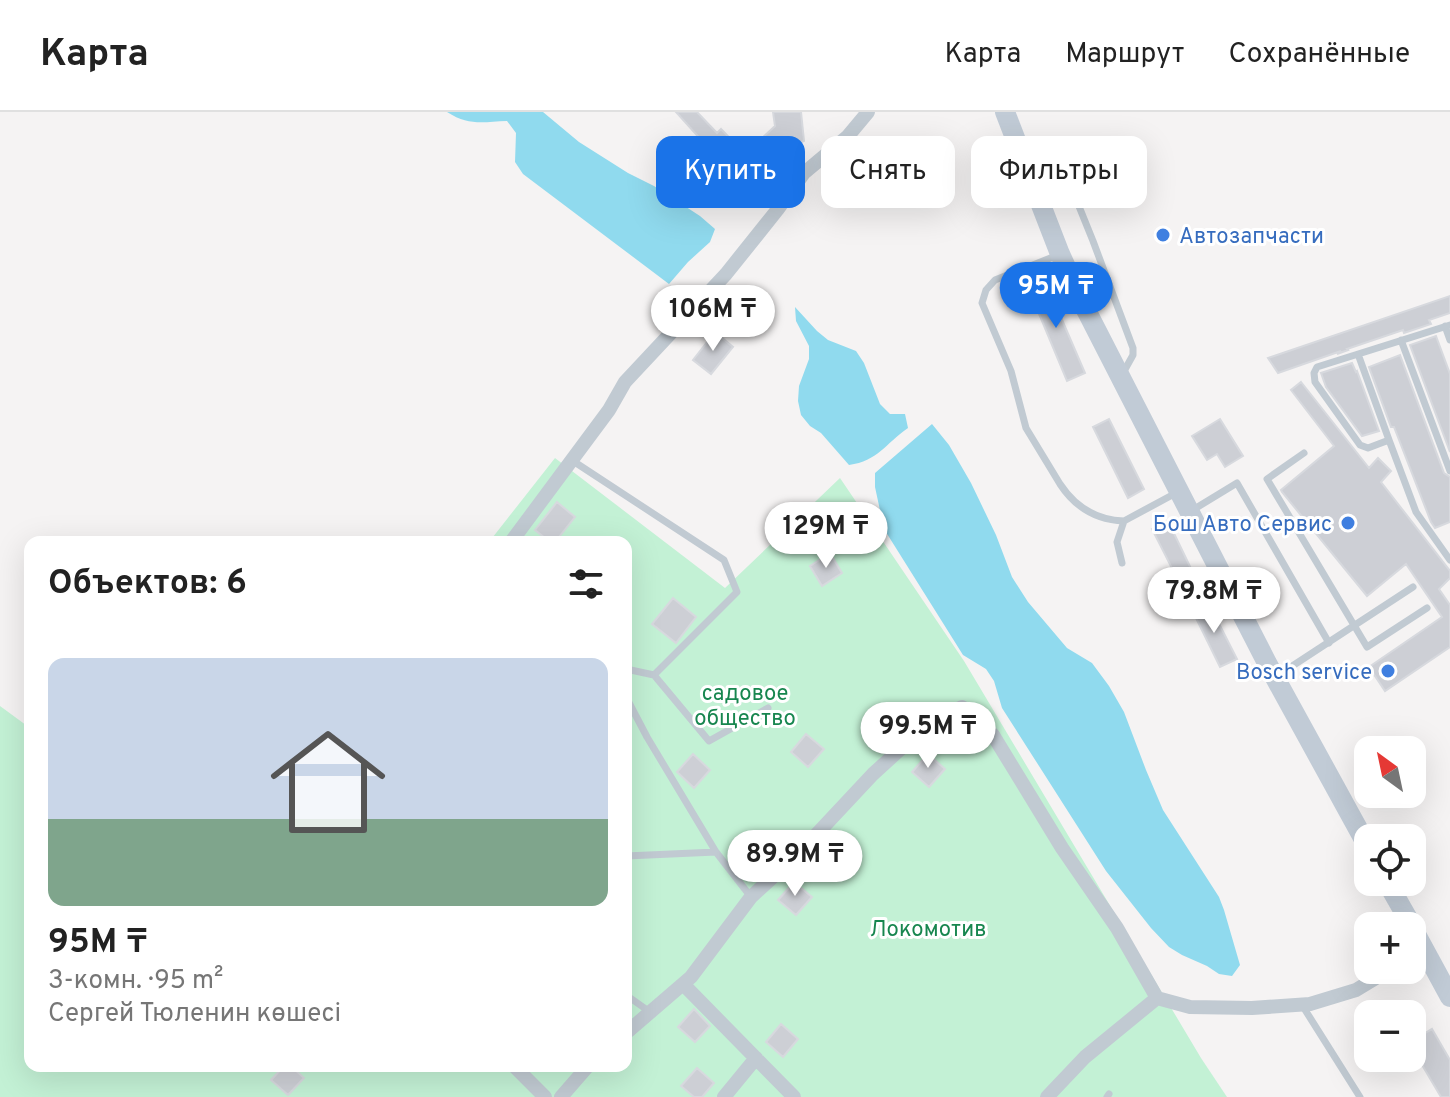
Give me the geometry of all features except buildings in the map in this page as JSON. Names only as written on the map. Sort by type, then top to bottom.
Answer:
[{"type":"main road","points":[[1005,112],[1015,136]]},
{"type":"main road","points":[[1043,208],[1060,254],[1120,379],[1355,824]]},
{"type":"main road","points":[[1426,964],[1450,997]]},
{"type":"street","points":[[515,536],[609,410],[625,382],[726,274],[804,173],[848,136],[868,112]]},
{"type":"street","points":[[632,1028],[691,977],[751,897],[800,852],[873,774],[929,723],[962,707],[993,735],[1062,848],[1117,928],[1157,998],[1190,1007],[1302,1005],[1356,990],[1366,984]]},
{"type":"street","points":[[683,984],[794,1097]]},
{"type":"street","points":[[1047,1097],[1085,1057],[1157,998]]},
{"type":"street","points":[[724,1097],[756,1058]]},
{"type":"street","points":[[520,1072],[545,1097]]},
{"type":"street","points":[[561,1097],[583,1072]]},
{"type":"lane","points":[[1080,208],[1133,348],[1133,355],[1120,379]]},
{"type":"lane","points":[[1060,254],[995,280],[986,290],[982,303],[1011,371],[1026,428],[1064,491],[1089,512],[1106,520],[1124,521],[1178,492]]},
{"type":"lane","points":[[1389,440],[1368,448],[1360,445],[1315,382],[1317,367],[1447,326],[1450,340]]},
{"type":"lane","points":[[1401,340],[1450,471]]},
{"type":"lane","points":[[1358,354],[1416,512],[1450,560]]},
{"type":"lane","points":[[1304,453],[1267,479],[1367,647],[1427,608]]},
{"type":"lane","points":[[572,460],[724,560],[737,592],[654,675]]},
{"type":"lane","points":[[1189,513],[1237,483],[1329,643]]},
{"type":"lane","points":[[1122,563],[1117,542],[1124,521]]},
{"type":"lane","points":[[1275,677],[1413,587]]},
{"type":"lane","points":[[632,670],[654,675],[709,741],[768,708]]},
{"type":"lane","points":[[632,708],[716,852],[751,897]]},
{"type":"lane","points":[[632,856],[716,852]]},
{"type":"lane","points":[[632,999],[650,1012]]},
{"type":"lane","points":[[1302,1005],[1360,1097]]},
{"type":"green space","points":[[555,458],[725,588],[840,478],[964,661],[1227,1097],[0,1097],[0,706],[24,724],[24,1072],[632,1072],[632,536],[494,536]]},
{"type":"water","points":[[447,112],[543,112],[579,142],[656,187],[656,208],[688,208],[700,216],[715,229],[710,242],[669,284],[523,174],[515,162],[516,133],[507,121],[469,121]]},
{"type":"water","points":[[795,307],[828,340],[856,351],[880,404],[890,414],[905,414],[908,428],[867,460],[849,465],[801,415],[799,386],[809,359],[809,346],[796,321]]},
{"type":"water","points":[[932,424],[949,445],[971,483],[1012,577],[1028,602],[1067,648],[1092,663],[1124,712],[1163,810],[1219,897],[1240,965],[1232,976],[1219,974],[1169,947],[1106,871],[1002,708],[994,681],[986,669],[963,655],[884,529],[875,473]]},
{"type":"place","name":"Автозапчасти","points":[[1163,235]]},
{"type":"place","name":"Бош Авто Сервис","points":[[1348,523]]},
{"type":"place","name":"Bosch service","points":[[1388,671]]},
{"type":"park label","name":"садовое общество","points":[[745,704]]},
{"type":"park label","name":"Локомотив","points":[[928,928]]}]
